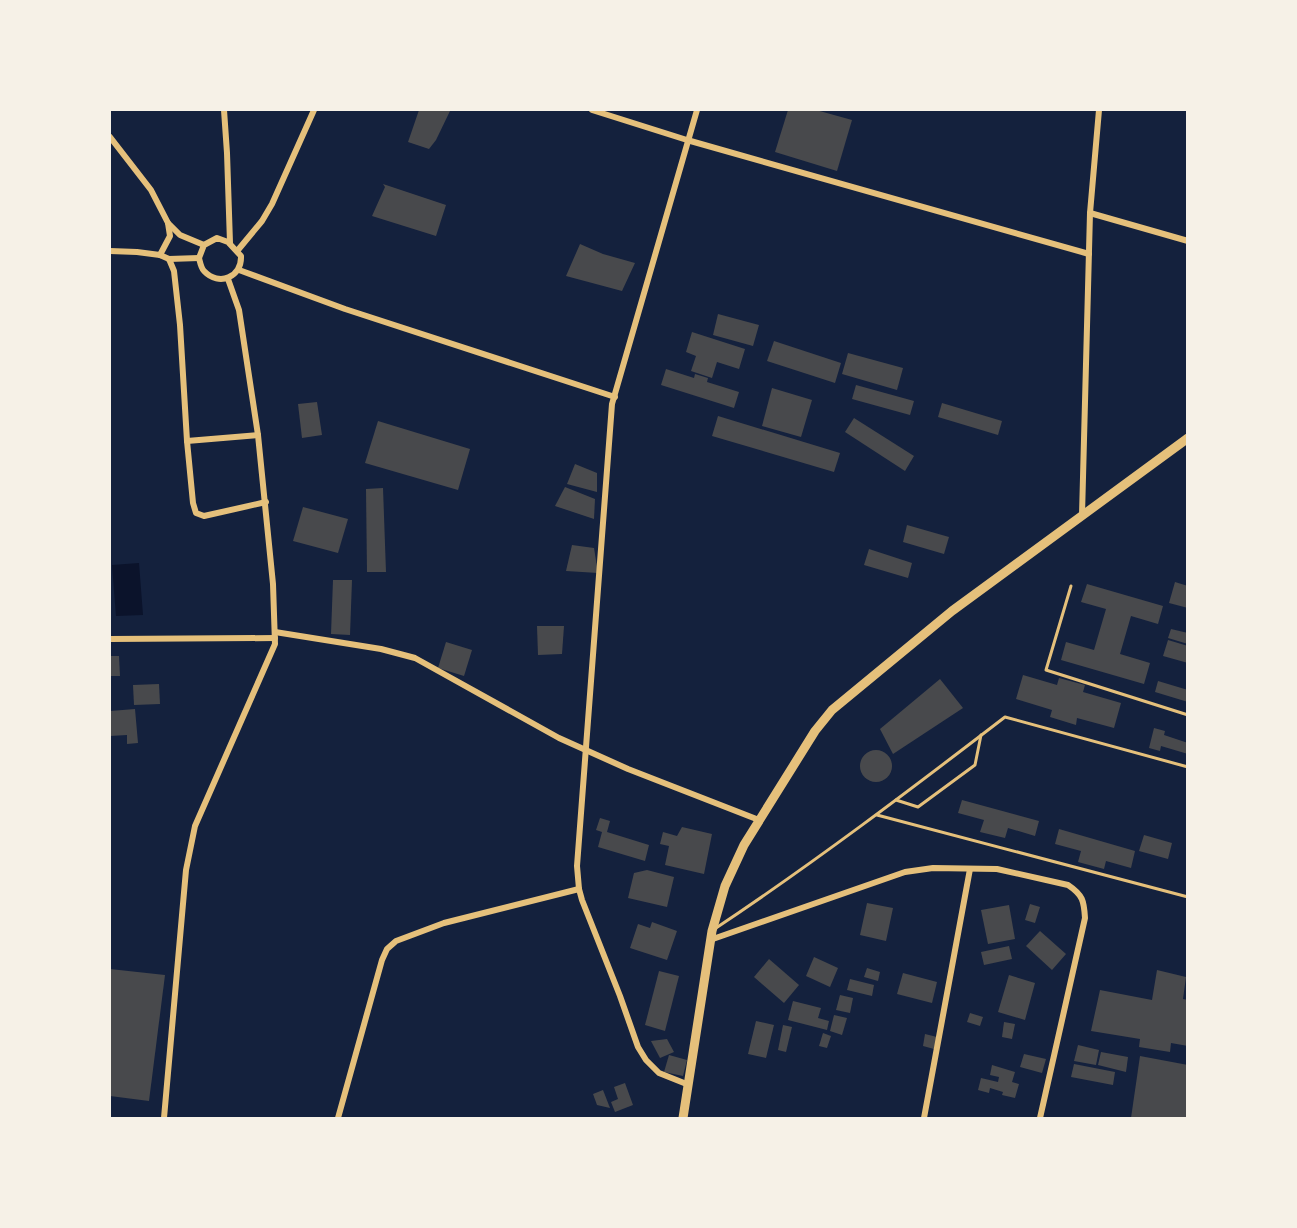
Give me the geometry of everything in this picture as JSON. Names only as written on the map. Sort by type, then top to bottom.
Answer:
[{"type":"main road","points":[[683,1119],[711,936],[725,886],[744,845],[815,731],[832,711],[952,611],[1188,438]]},
{"type":"street","points":[[224,110],[230,243]]},
{"type":"street","points":[[238,250],[262,221],[272,204],[314,110]]},
{"type":"street","points":[[592,110],[687,140],[1089,254]]},
{"type":"street","points":[[689,1085],[659,1073],[646,1060],[638,1047],[579,889],[577,866],[612,404],[697,110]]},
{"type":"street","points":[[1082,515],[1090,213],[1099,110]]},
{"type":"street","points":[[110,136],[151,190],[168,223],[180,235],[204,245]]},
{"type":"street","points":[[1090,213],[1188,241]]},
{"type":"street","points":[[159,255],[170,236],[168,223]]},
{"type":"street","points":[[217,238],[230,243],[238,250],[241,256],[239,270],[234,276],[228,279],[214,278],[203,270],[199,258],[204,245],[217,238]]},
{"type":"street","points":[[110,251],[159,255],[170,259],[199,258]]},
{"type":"street","points":[[170,259],[174,270],[180,325],[187,441],[196,513],[204,516],[266,502]]},
{"type":"street","points":[[239,270],[345,309],[615,397]]},
{"type":"street","points":[[164,1119],[186,870],[195,826],[272,653],[275,635],[266,502],[258,435],[239,310],[228,279]]},
{"type":"street","points":[[187,441],[258,435]]},
{"type":"street","points":[[110,639],[275,635],[381,649],[415,658],[587,752],[759,820]]},
{"type":"street","points":[[711,936],[905,872],[933,868],[998,869],[1068,885],[1078,891],[1084,902],[1085,918],[1041,1119]]},
{"type":"street","points":[[924,1119],[970,869]]},
{"type":"street","points":[[338,1119],[387,949],[396,941],[444,923],[579,889]]},
{"type":"lane","points":[[1071,586],[1046,670],[1188,715]]},
{"type":"lane","points":[[711,936],[877,815],[1005,717],[1188,767]]},
{"type":"lane","points":[[896,800],[918,807],[975,765],[981,735]]},
{"type":"lane","points":[[877,815],[1188,897]]},
{"type":"water","points":[[139,563],[143,615],[116,616],[112,565]]},
{"type":"building","points":[[419,110],[450,110],[436,140],[429,149],[408,142]]},
{"type":"building","points":[[788,110],[816,110],[852,120],[837,171],[775,152]]},
{"type":"building","points":[[383,184],[446,205],[436,236],[372,216],[385,187]]},
{"type":"building","points":[[580,244],[603,254],[635,263],[622,291],[566,276]]},
{"type":"building","points":[[718,314],[759,325],[753,346],[713,335]]},
{"type":"building","points":[[692,332],[745,349],[739,369],[717,362],[712,378],[691,371],[696,356],[686,352]]},
{"type":"building","points":[[774,341],[841,363],[835,383],[767,361]]},
{"type":"building","points":[[848,353],[903,368],[897,390],[842,374]]},
{"type":"building","points":[[666,369],[694,378],[695,374],[708,378],[707,382],[739,392],[734,408],[661,385]]},
{"type":"building","points":[[856,385],[914,401],[910,415],[852,399]]},
{"type":"building","points":[[772,388],[812,400],[801,437],[762,426]]},
{"type":"building","points":[[317,402],[322,435],[302,438],[298,404]]},
{"type":"building","points":[[942,403],[1002,421],[998,435],[938,417]]},
{"type":"building","points":[[718,416],[840,453],[834,472],[712,436]]},
{"type":"building","points":[[854,418],[914,456],[905,471],[845,432]]},
{"type":"building","points":[[378,421],[470,449],[458,490],[365,463]]},
{"type":"building","points":[[575,464],[597,473],[597,492],[567,484]]},
{"type":"building","points":[[565,487],[595,499],[594,519],[555,506]]},
{"type":"building","points":[[383,488],[386,572],[367,572],[366,489]]},
{"type":"building","points":[[303,507],[348,519],[338,553],[293,541]]},
{"type":"building","points":[[907,525],[949,537],[944,554],[903,542]]},
{"type":"building","points":[[572,545],[594,548],[598,573],[566,571]]},
{"type":"building","points":[[869,549],[912,563],[908,578],[864,565]]},
{"type":"building","points":[[333,580],[352,580],[350,635],[331,634]]},
{"type":"building","points":[[1175,582],[1188,586],[1188,608],[1169,603]]},
{"type":"building","points":[[1087,584],[1163,606],[1158,624],[1131,616],[1120,654],[1150,663],[1144,684],[1061,660],[1066,642],[1094,650],[1106,609],[1081,602]]},
{"type":"building","points":[[537,626],[564,626],[562,654],[538,655]]},
{"type":"building","points":[[1171,629],[1188,633],[1188,644],[1168,638]]},
{"type":"building","points":[[1168,640],[1188,646],[1188,663],[1163,656]]},
{"type":"building","points":[[446,642],[472,650],[464,676],[438,668]]},
{"type":"building","points":[[110,656],[119,656],[120,676],[110,676]]},
{"type":"building","points":[[1023,675],[1057,685],[1059,678],[1085,685],[1083,692],[1121,703],[1114,728],[1077,718],[1076,725],[1050,717],[1052,710],[1016,699]]},
{"type":"building","points":[[940,679],[963,708],[893,754],[880,729]]},
{"type":"building","points":[[1158,681],[1188,690],[1188,702],[1155,692]]},
{"type":"building","points":[[159,684],[160,704],[134,705],[133,685]]},
{"type":"building","points":[[135,709],[138,743],[127,744],[127,735],[110,736],[110,711]]},
{"type":"building","points":[[1154,728],[1165,731],[1164,735],[1188,743],[1188,754],[1161,746],[1160,751],[1149,748]]},
{"type":"building","points":[[876,750],[888,754],[892,766],[888,778],[876,782],[864,778],[860,766],[864,754]]},
{"type":"building","points":[[962,800],[1039,821],[1035,836],[1008,828],[1005,838],[980,832],[984,820],[958,813]]},
{"type":"building","points":[[600,818],[610,821],[607,832],[649,845],[645,861],[598,847],[602,832],[596,830]]},
{"type":"building","points":[[682,827],[712,834],[704,874],[665,865],[669,846],[660,844],[663,832],[677,836]]},
{"type":"building","points":[[1059,829],[1135,851],[1131,868],[1106,861],[1104,869],[1078,862],[1081,851],[1055,844]]},
{"type":"building","points":[[1144,835],[1172,843],[1168,859],[1139,851]]},
{"type":"building","points":[[647,870],[674,877],[667,907],[628,898],[634,873]]},
{"type":"building","points":[[867,903],[893,908],[886,941],[860,935]]},
{"type":"building","points":[[1030,904],[1040,907],[1035,923],[1025,920]]},
{"type":"building","points":[[1009,905],[1015,939],[988,944],[981,910]]},
{"type":"building","points":[[652,922],[677,931],[667,960],[630,948],[638,924],[650,928]]},
{"type":"building","points":[[1040,931],[1066,954],[1052,970],[1026,946]]},
{"type":"building","points":[[1009,946],[1012,959],[984,965],[981,952]]},
{"type":"building","points":[[814,957],[838,968],[830,987],[806,976]]},
{"type":"building","points":[[769,959],[799,985],[784,1003],[754,977]]},
{"type":"building","points":[[867,968],[880,972],[878,981],[864,977]]},
{"type":"building","points":[[110,969],[165,975],[149,1101],[110,1096]]},
{"type":"building","points":[[1157,970],[1186,977],[1183,999],[1188,1000],[1188,1046],[1171,1043],[1170,1052],[1139,1047],[1140,1039],[1091,1031],[1100,990],[1152,1000]]},
{"type":"building","points":[[659,971],[679,976],[665,1031],[645,1025]]},
{"type":"building","points":[[903,973],[937,982],[932,1003],[897,994]]},
{"type":"building","points":[[1009,975],[1035,983],[1025,1020],[998,1012]]},
{"type":"building","points":[[850,979],[874,985],[872,996],[847,990]]},
{"type":"building","points":[[840,995],[853,998],[850,1013],[836,1010]]},
{"type":"building","points":[[793,1001],[821,1008],[818,1018],[829,1021],[827,1030],[788,1020]]},
{"type":"building","points":[[970,1013],[983,1017],[980,1026],[967,1022]]},
{"type":"building","points":[[834,1015],[847,1018],[842,1035],[830,1031]]},
{"type":"building","points":[[756,1021],[774,1025],[766,1058],[748,1054]]},
{"type":"building","points":[[1004,1022],[1015,1024],[1012,1039],[1002,1037]]},
{"type":"building","points":[[783,1025],[792,1027],[786,1052],[778,1050]]},
{"type":"building","points":[[823,1033],[831,1036],[827,1048],[819,1046]]},
{"type":"building","points":[[925,1034],[937,1037],[934,1049],[923,1046]]},
{"type":"building","points":[[667,1039],[674,1052],[660,1058],[651,1041]]},
{"type":"building","points":[[1078,1045],[1099,1050],[1096,1065],[1074,1061]]},
{"type":"building","points":[[1101,1052],[1128,1057],[1126,1072],[1098,1065]]},
{"type":"building","points":[[1024,1054],[1046,1059],[1042,1073],[1020,1067]]},
{"type":"building","points":[[669,1055],[687,1060],[683,1076],[664,1072]]},
{"type":"building","points":[[1140,1056],[1188,1065],[1188,1118],[1131,1118]]},
{"type":"building","points":[[1074,1064],[1115,1072],[1113,1085],[1071,1077]]},
{"type":"building","points":[[992,1065],[1015,1072],[1012,1082],[1019,1084],[1015,1098],[1002,1095],[1003,1092],[990,1088],[989,1093],[978,1090],[981,1078],[998,1082],[999,1077],[990,1075]]},
{"type":"building","points":[[625,1083],[633,1105],[615,1112],[611,1102],[618,1099],[614,1087]]},
{"type":"building","points":[[603,1090],[610,1108],[597,1105],[593,1094]]}]
